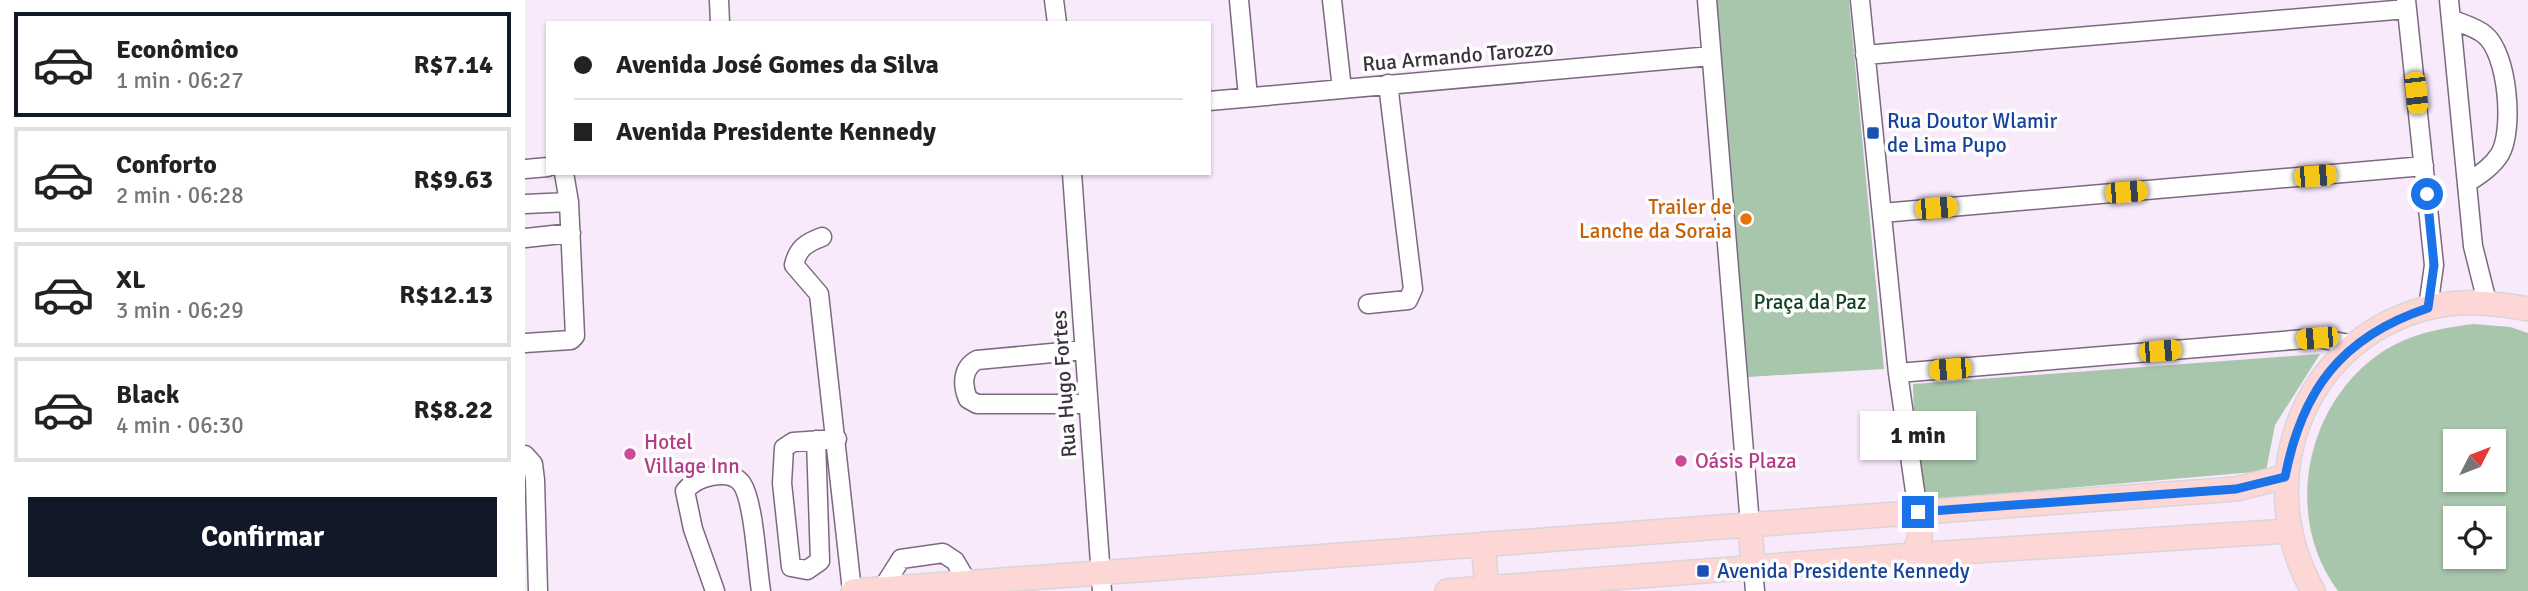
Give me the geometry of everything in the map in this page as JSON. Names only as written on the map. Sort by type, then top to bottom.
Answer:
[{"type":"main road","points":[[2313,591],[2300,569],[2289,531],[2285,477],[2292,439],[2307,404],[2328,372],[2355,345],[2377,329],[2428,308],[2487,302],[2528,309]]},
{"type":"main road","points":[[853,591],[924,589],[968,583],[1101,582],[1483,544],[2236,489],[2285,477]]},
{"type":"main road","points":[[1912,555],[1920,539],[1918,512]]},
{"type":"main road","points":[[1750,524],[1753,567]]},
{"type":"main road","points":[[1447,591],[1630,584],[1753,567],[2289,531]]},
{"type":"main road","points":[[1483,544],[1487,588]]},
{"type":"street","points":[[719,0],[720,21]]},
{"type":"street","points":[[1054,0],[1057,21]]},
{"type":"street","points":[[1239,0],[1248,97]]},
{"type":"street","points":[[1332,0],[1342,89]]},
{"type":"street","points":[[1707,0],[1750,524]]},
{"type":"street","points":[[1860,0],[1898,373],[1918,512]]},
{"type":"street","points":[[2449,0],[2475,254],[2487,302]]},
{"type":"street","points":[[1865,55],[2407,5],[2434,265],[2428,308]]},
{"type":"street","points":[[2451,19],[2485,35],[2494,45],[2500,57],[2508,116],[2507,137],[2499,155],[2467,183]]},
{"type":"street","name":"Rua Armando Tarozzo","points":[[1211,100],[1711,56]]},
{"type":"street","points":[[1368,304],[1408,300],[1413,289],[1388,84]]},
{"type":"street","points":[[1882,213],[2424,166]]},
{"type":"street","points":[[525,169],[546,167]]},
{"type":"street","points":[[525,344],[571,340],[575,336],[569,202],[564,175]]},
{"type":"street","name":"Rua Hugo Fortes","points":[[1073,175],[1101,582]]},
{"type":"street","points":[[525,204],[569,202]]},
{"type":"street","points":[[525,238],[571,233]]},
{"type":"street","points":[[822,237],[807,242],[797,251],[794,265],[819,294],[853,591]]},
{"type":"street","points":[[1898,373],[2317,338],[2355,345]]},
{"type":"street","points":[[1084,350],[977,360],[969,364],[965,374],[965,392],[968,399],[977,404],[1088,404]]},
{"type":"street","points":[[816,440],[820,561],[807,570],[790,567],[782,483],[783,448],[793,442],[816,440],[837,439]]},
{"type":"street","points":[[525,455],[533,464],[530,480],[532,532],[538,591]]},
{"type":"street","points":[[715,591],[693,529],[685,491],[691,484],[705,477],[723,474],[735,477],[742,485],[750,510],[761,591]]},
{"type":"street","points":[[882,589],[901,559],[943,553],[955,561],[968,583]]},
{"type":"street","points":[[1753,567],[1755,591]]},
{"type":"green space","name":"Praça da Paz","points":[[1715,0],[1849,0],[1884,369],[1748,377]]},
{"type":"green space","points":[[2474,324],[2510,327],[2528,333],[2528,591],[2338,591],[2321,562],[2311,532],[2307,499],[2310,467],[2318,435],[2332,406],[2351,379],[2375,357],[2398,343],[2435,330]]},
{"type":"green space","points":[[2320,354],[2275,425],[2266,471],[1916,501],[1913,384]]},
{"type":"place","name":"Rua Doutor Wlamir de Lima Pupo","points":[[1873,133]]},
{"type":"place","name":"Trailer de Lanche da Soraia","points":[[1746,219]]},
{"type":"place","name":"Hotel Village Inn","points":[[630,454]]},
{"type":"place","name":"Oásis Plaza","points":[[1681,461]]},
{"type":"place","name":"Avenida Presidente Kennedy","points":[[1703,571]]},
{"type":"route","points":[[1918,512],[2236,489],[2285,477],[2292,439],[2307,404],[2328,372],[2355,345],[2377,329],[2428,308],[2434,265],[2427,194]]}]
